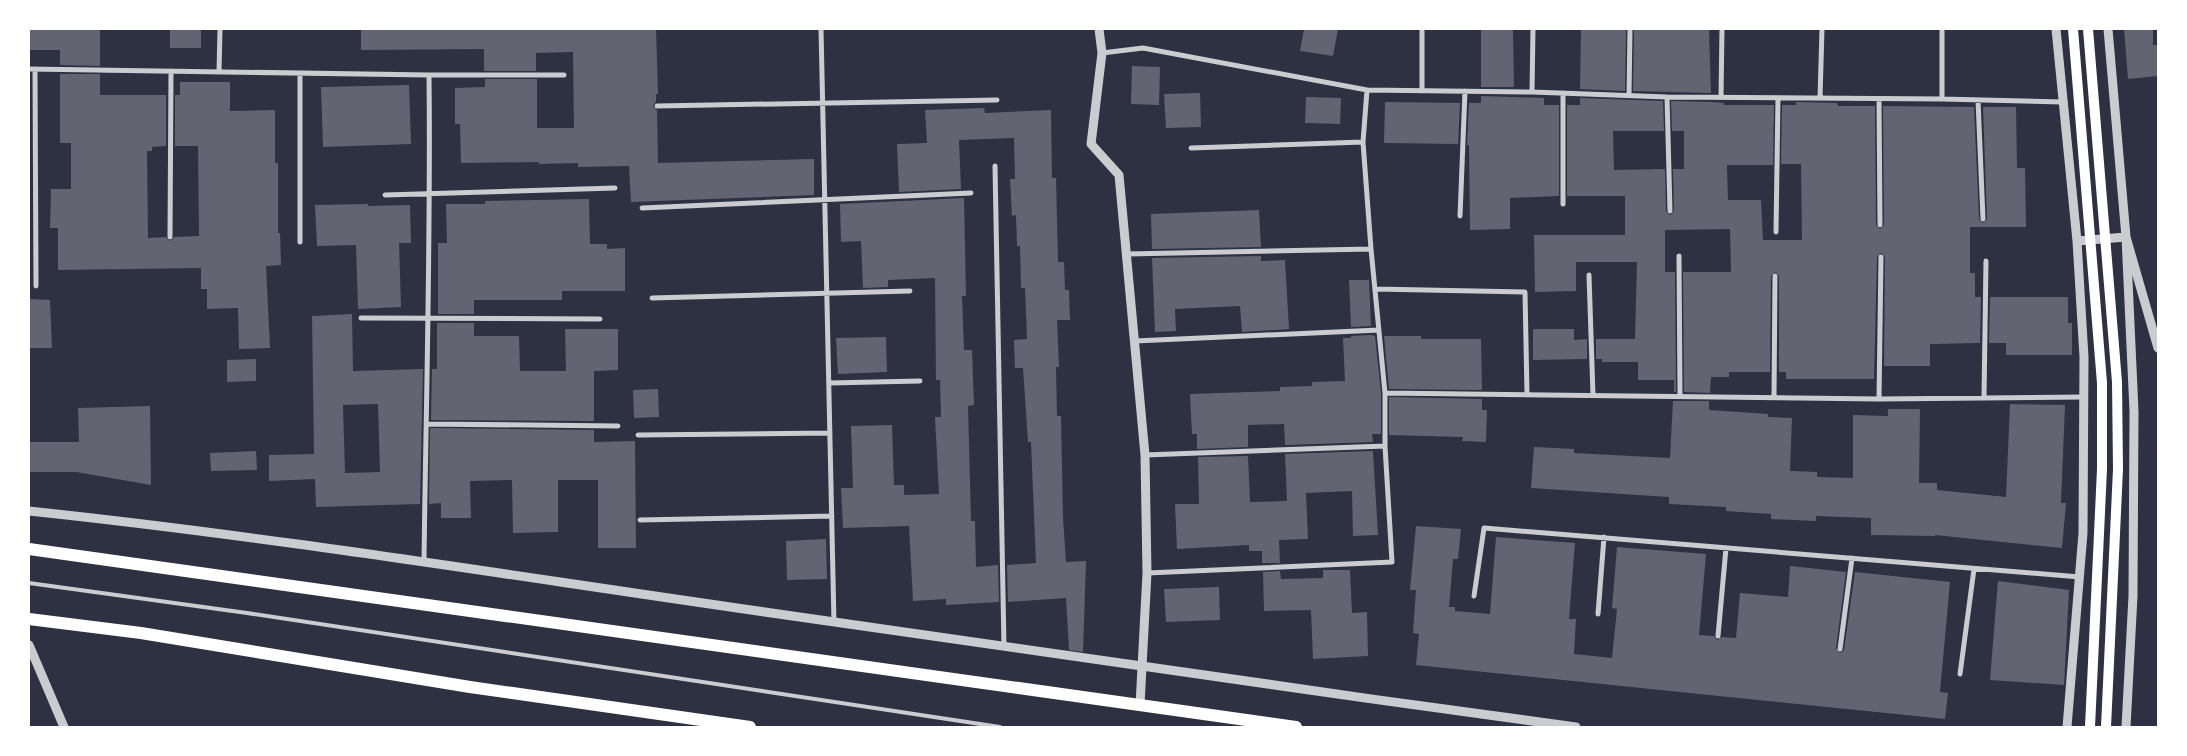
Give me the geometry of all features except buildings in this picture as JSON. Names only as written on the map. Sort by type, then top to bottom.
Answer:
[{"type":"main road","points":[[2073,29],[2102,383],[2102,469],[2090,727]]},
{"type":"main road","points":[[2088,29],[2117,382],[2118,469],[2106,727]]},
{"type":"main road","points":[[29,549],[1296,727]]},
{"type":"main road","points":[[29,619],[142,633],[682,722],[750,727]]},
{"type":"street","points":[[219,72],[220,29]]},
{"type":"street","points":[[821,29],[834,623]]},
{"type":"street","points":[[1098,29],[1102,53],[1090,144],[1119,175],[1145,455],[1147,574],[1140,706]]},
{"type":"street","points":[[1422,29],[1422,91]]},
{"type":"street","points":[[1532,92],[1533,29]]},
{"type":"street","points":[[1629,96],[1630,29]]},
{"type":"street","points":[[1721,97],[1722,29]]},
{"type":"street","points":[[1820,98],[1822,29]]},
{"type":"street","points":[[1942,29],[1942,99]]},
{"type":"street","points":[[2056,29],[2077,241],[2084,357],[2084,533],[2067,727]]},
{"type":"street","points":[[2108,29],[2126,237],[2134,411],[2133,596],[2126,727]]},
{"type":"street","points":[[1102,53],[1143,48],[1367,90],[1532,92],[1667,97],[2063,102]]},
{"type":"street","points":[[29,69],[429,75],[564,74]]},
{"type":"street","points":[[36,69],[36,286]]},
{"type":"street","points":[[170,237],[172,71]]},
{"type":"street","points":[[300,73],[300,242]]},
{"type":"street","points":[[424,562],[430,193],[429,75]]},
{"type":"street","points":[[1147,574],[1392,562],[1385,446],[1385,393],[1363,142],[1367,90]]},
{"type":"street","points":[[1460,216],[1465,91]]},
{"type":"street","points":[[1563,204],[1564,93]]},
{"type":"street","points":[[1667,97],[1670,211]]},
{"type":"street","points":[[1776,232],[1778,98]]},
{"type":"street","points":[[1879,99],[1880,225]]},
{"type":"street","points":[[656,106],[823,105],[997,100]]},
{"type":"street","points":[[1978,100],[1983,219]]},
{"type":"street","points":[[1191,148],[1363,142]]},
{"type":"street","points":[[995,166],[1004,648]]},
{"type":"street","points":[[385,195],[615,188]]},
{"type":"street","points":[[642,208],[971,194]]},
{"type":"street","points":[[2077,241],[2126,237]]},
{"type":"street","points":[[2126,237],[2158,348]]},
{"type":"street","points":[[1126,254],[1371,248]]},
{"type":"street","points":[[1678,256],[1680,396]]},
{"type":"street","points":[[1879,399],[1881,257]]},
{"type":"street","points":[[1984,398],[1986,261]]},
{"type":"street","points":[[1590,274],[1593,395]]},
{"type":"street","points":[[1774,397],[1775,276]]},
{"type":"street","points":[[1375,289],[1525,292],[1527,394]]},
{"type":"street","points":[[652,298],[910,291]]},
{"type":"street","points":[[361,318],[600,319]]},
{"type":"street","points":[[1134,341],[1379,330]]},
{"type":"street","points":[[829,383],[920,381]]},
{"type":"street","points":[[1385,393],[1879,399],[2084,397]]},
{"type":"street","points":[[426,424],[618,426]]},
{"type":"street","points":[[638,435],[830,433]]},
{"type":"street","points":[[1145,455],[1173,456],[1385,446]]},
{"type":"street","points":[[29,511],[144,523],[424,562],[1004,648],[1576,727]]},
{"type":"street","points":[[640,520],[832,516]]},
{"type":"street","points":[[1474,596],[1484,528],[2080,577]]},
{"type":"street","points":[[1598,614],[1604,537]]},
{"type":"street","points":[[1718,636],[1726,548]]},
{"type":"street","points":[[1840,650],[1852,558]]},
{"type":"street","points":[[1960,674],[1974,569]]},
{"type":"street","points":[[29,645],[64,727]]},
{"type":"lane","points":[[29,583],[247,613],[1000,727]]}]
